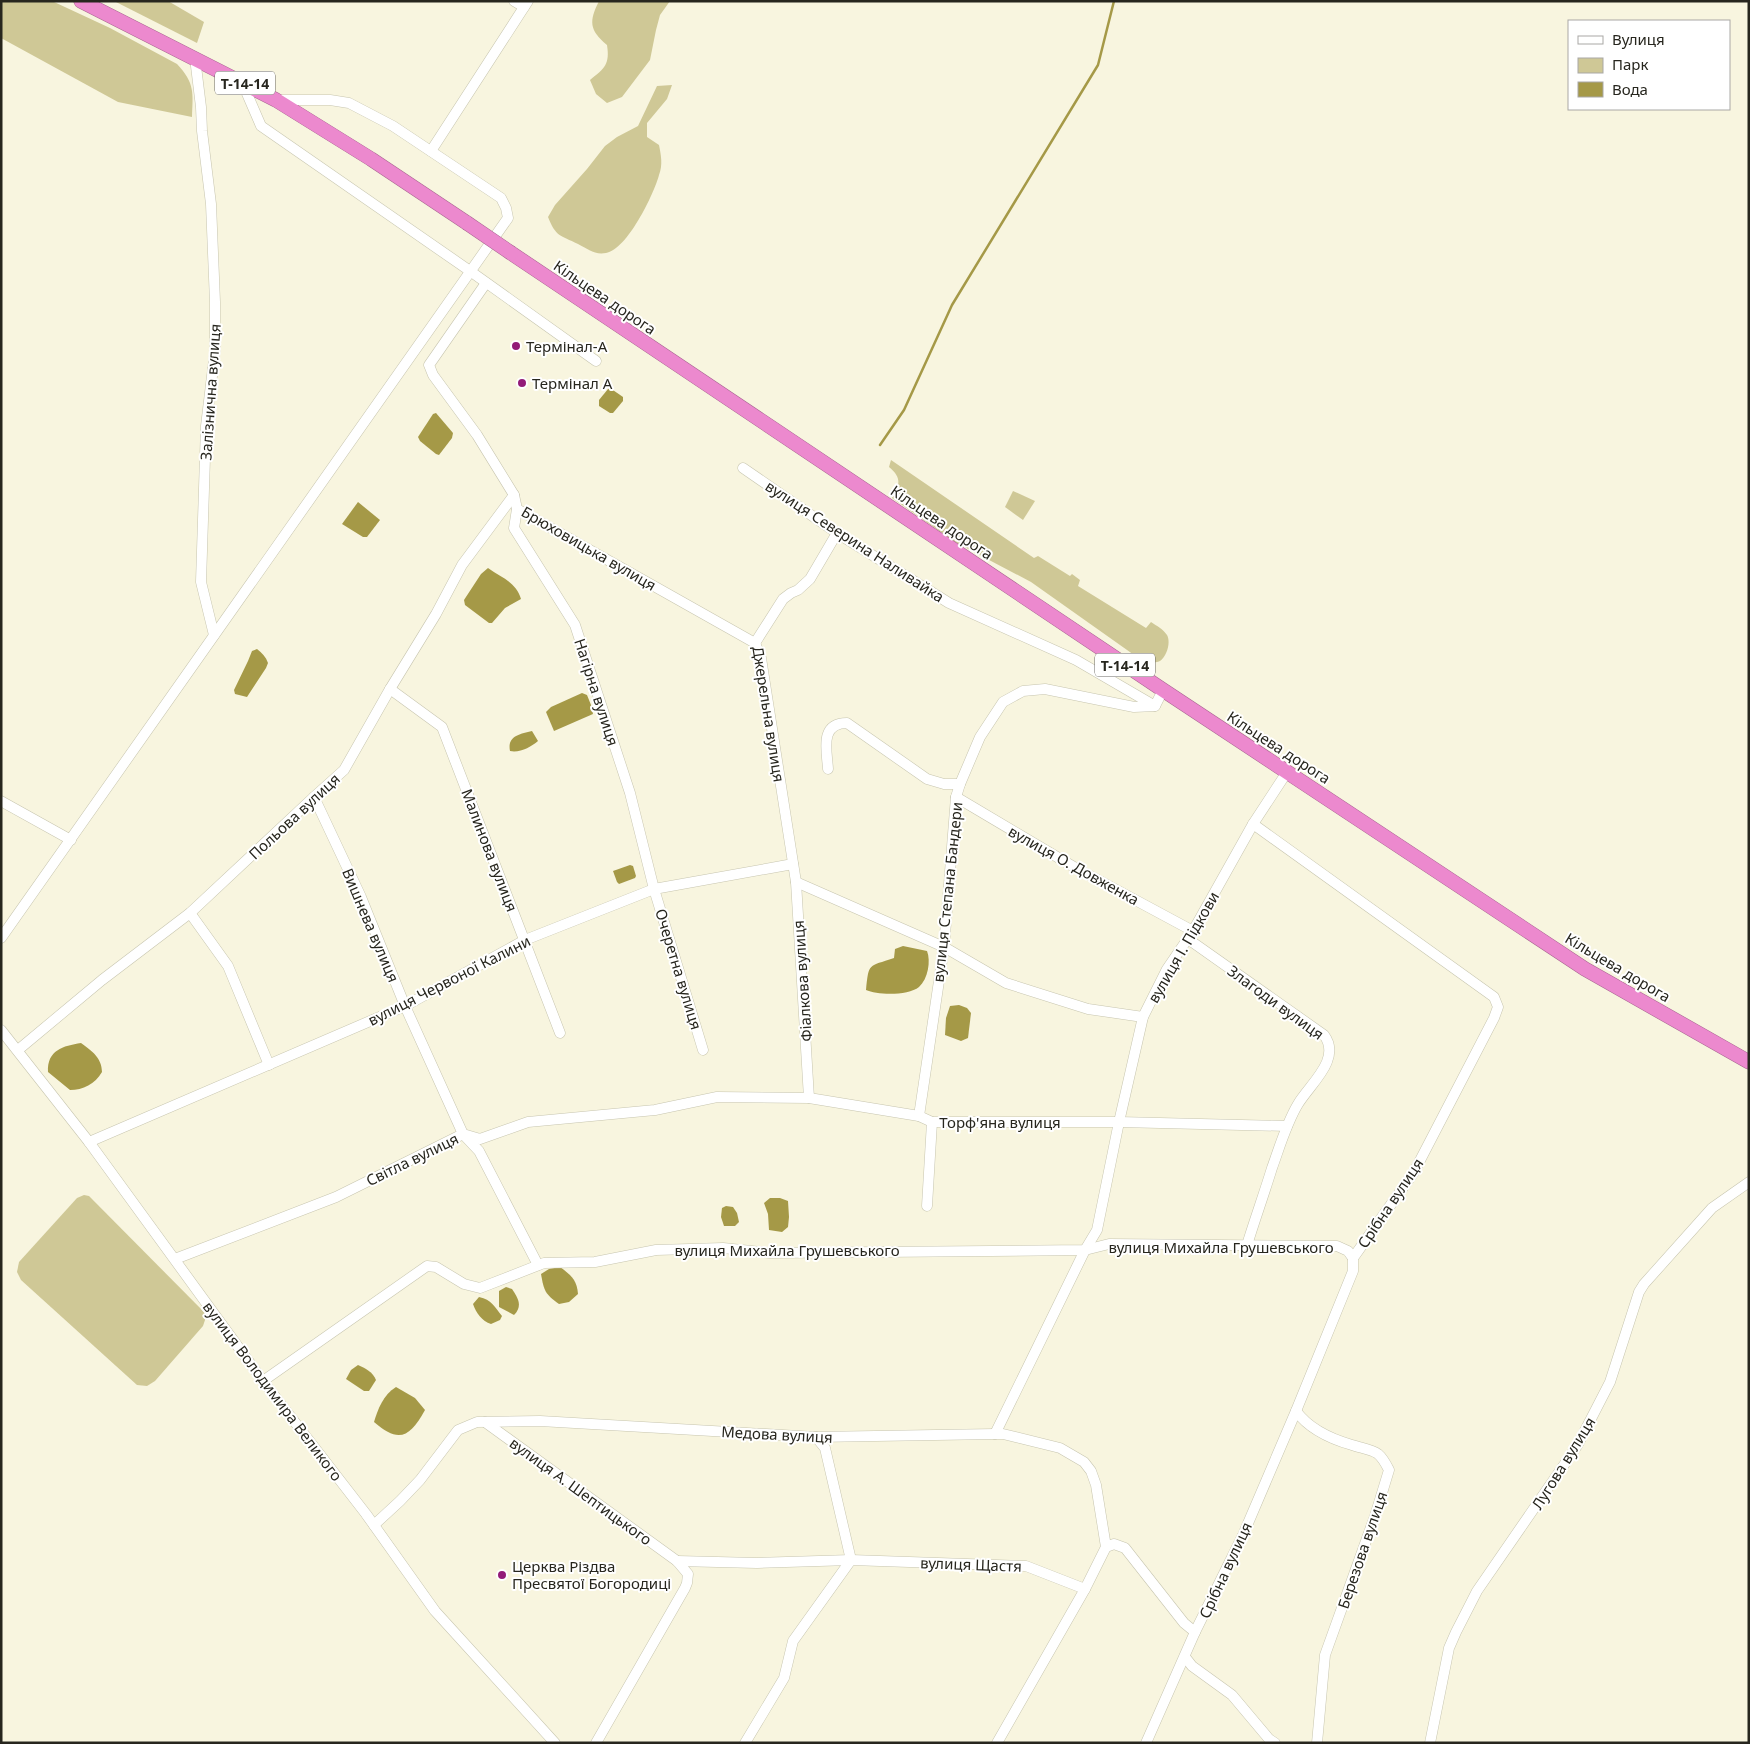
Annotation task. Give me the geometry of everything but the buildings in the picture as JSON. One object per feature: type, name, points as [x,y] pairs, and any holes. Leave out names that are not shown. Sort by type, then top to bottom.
[{"type":"highway","name":"Т-14-14","points":[[81,1],[113,17]]},
{"type":"highway","name":"Т-14-14","points":[[93,1],[113,17]]},
{"type":"highway","name":"Кільцева дорога","points":[[113,17],[276,100],[371,159],[1163,690],[1585,969],[1749,1062]]},
{"type":"street","points":[[431,151],[526,4],[514,1]]},
{"type":"street","name":"Залізнична вулиця","points":[[195,58],[211,204],[215,302],[215,351],[206,426],[201,582],[214,635]]},
{"type":"street","points":[[242,82],[262,126],[596,361]]},
{"type":"street","points":[[1,938],[508,218],[501,198],[393,126],[350,103],[330,100],[276,100]]},
{"type":"street","name":"Брюховицька вулиця","points":[[486,283],[429,365],[433,375],[478,435],[514,495],[517,509],[755,643]]},
{"type":"street","name":"вулиця Северина Наливайка","points":[[743,468],[837,533],[949,603],[1076,660],[1155,706]]},
{"type":"street","name":"Польова вулиця","points":[[18,1050],[102,980],[190,914],[344,770],[390,689],[436,614],[467,557],[514,495]]},
{"type":"street","name":"Нагірна вулиця","points":[[517,509],[514,528],[575,625],[630,793],[654,889]]},
{"type":"street","name":"Джерельна вулиця","points":[[793,864],[760,658],[755,643],[783,599],[798,590],[810,579],[837,533]]},
{"type":"street","name":"Малинова вулиця","points":[[390,689],[442,727],[560,1033]]},
{"type":"street","name":"вулиця Степана Бандери","points":[[919,1116],[944,947],[956,798],[980,737],[1003,702],[1024,691],[1045,689],[1134,708],[1155,706]]},
{"type":"street","points":[[1155,706],[1163,690]]},
{"type":"street","points":[[828,769],[826,736],[830,728],[841,723],[847,724],[927,779],[944,784],[960,784]]},
{"type":"street","name":"вулиця І. Підкови","points":[[995,1434],[1085,1250],[1098,1230],[1119,1122],[1143,1016],[1167,969],[1191,935],[1253,824],[1287,772]]},
{"type":"street","name":"Вишнева вулиця","points":[[314,797],[361,897],[405,1006],[463,1134],[479,1151],[538,1265]]},
{"type":"street","name":"вулиця О. Довженка","points":[[956,798],[1191,935]]},
{"type":"street","points":[[1,801],[71,840]]},
{"type":"street","name":"Срібна вулиця","points":[[1146,1743],[1195,1632],[1243,1535],[1296,1411],[1352,1271],[1353,1258],[1414,1172],[1498,1007],[1494,997],[1253,824]]},
{"type":"street","name":"вулиця Червоної Калини","points":[[89,1142],[405,1006],[525,940],[654,889],[793,864]]},
{"type":"street","name":"Фіалкова вулиця","points":[[793,864],[796,882],[809,1098]]},
{"type":"street","points":[[796,882],[944,947],[1006,983],[1088,1009],[1143,1016]]},
{"type":"street","name":"Очеретна вулиця","points":[[654,889],[703,1050]]},
{"type":"street","points":[[190,914],[228,966],[269,1065]]},
{"type":"street","name":"Злагоди вулиця","points":[[1191,935],[1324,1035],[1329,1042],[1328,1062],[1299,1103],[1287,1126],[1247,1245]]},
{"type":"street","name":"вулиця Володимира Великого","points":[[1,1030],[89,1142],[263,1381],[374,1525],[436,1611],[555,1743]]},
{"type":"street","name":"Торф'яна вулиця","points":[[717,1097],[809,1098],[919,1116],[932,1122],[1119,1122],[1287,1126]]},
{"type":"street","name":"Світла вулиця","points":[[175,1259],[336,1197],[463,1134],[480,1139],[528,1122],[655,1110],[717,1097]]},
{"type":"street","points":[[927,1206],[932,1122]]},
{"type":"street","name":"Лугова вулиця","points":[[1430,1743],[1450,1648],[1456,1632],[1477,1592],[1577,1446],[1610,1382],[1642,1288],[1712,1208],[1749,1182]]},
{"type":"street","name":"вулиця Михайла Грушевського","points":[[263,1381],[427,1266],[436,1267],[464,1284],[480,1288],[544,1263],[594,1262],[656,1250],[723,1248],[770,1254],[1085,1250],[1109,1244],[1337,1246],[1348,1251],[1353,1258]]},
{"type":"street","name":"Березова вулиця","points":[[1296,1411],[1300,1417],[1318,1431],[1340,1442],[1376,1452],[1390,1470],[1325,1655],[1316,1743]]},
{"type":"street","name":"Медова вулиця","points":[[374,1525],[400,1502],[420,1480],[458,1430],[477,1422],[540,1421],[816,1437],[1003,1434],[1060,1448],[1084,1462],[1096,1486],[1106,1547]]},
{"type":"street","name":"вулиця А. Шептицького","points":[[485,1422],[677,1561]]},
{"type":"street","points":[[745,1743],[784,1678],[793,1641],[851,1560],[825,1448],[816,1437]]},
{"type":"street","points":[[997,1743],[1085,1589],[1106,1547],[1114,1544],[1125,1548],[1184,1623],[1195,1632]]},
{"type":"street","name":"вулиця Щастя","points":[[677,1561],[757,1563],[851,1560],[1026,1566],[1085,1589]]},
{"type":"street","points":[[596,1743],[688,1583],[688,1574],[677,1561]]},
{"type":"street","points":[[1185,1657],[1192,1666],[1232,1695],[1269,1739],[1275,1743]]},
{"type":"green space","points":[[1,1],[52,1],[110,28],[177,64],[187,77],[192,89],[192,117],[118,102],[1,38]]},
{"type":"green space","points":[[114,1],[168,1],[204,22],[197,43]]},
{"type":"green space","points":[[599,1],[670,1],[660,15],[650,60],[622,97],[607,103],[596,94],[590,80],[603,69],[608,57],[607,45],[597,35],[592,25]]},
{"type":"green space","points":[[672,85],[667,99],[647,123],[647,137],[659,145],[661,168],[652,195],[631,232],[614,250],[606,253],[591,251],[559,235],[548,217],[555,205],[605,146],[638,126],[657,86]]},
{"type":"green space","points":[[891,460],[1034,558],[1038,556],[1070,576],[1072,574],[1080,580],[1078,586],[1146,628],[1151,622],[1160,628],[1168,638],[1165,656],[1158,662],[1144,662],[1031,582],[955,542],[892,498],[897,489],[898,478],[889,467]]},
{"type":"green space","points":[[1013,491],[1035,501],[1023,520],[1005,507]]},
{"type":"green space","points":[[84,1195],[89,1196],[205,1313],[203,1326],[155,1381],[147,1386],[137,1385],[21,1280],[17,1272],[19,1262],[77,1198]]},
{"type":"water","points":[[610,388],[623,397],[623,401],[613,413],[599,406],[599,400]]},
{"type":"water","points":[[436,413],[453,433],[452,438],[439,455],[420,441],[418,437],[433,414]]},
{"type":"water","points":[[358,502],[380,520],[367,537],[363,537],[342,524]]},
{"type":"water","points":[[488,568],[512,584],[521,599],[505,608],[492,623],[489,623],[465,605],[464,600],[481,574]]},
{"type":"water","points":[[257,649],[264,655],[268,663],[266,668],[247,697],[235,694],[234,690],[252,651]]},
{"type":"water","points":[[582,693],[587,695],[593,714],[554,731],[546,712],[551,707]]},
{"type":"water","points":[[532,731],[538,741],[525,749],[510,751],[510,742],[515,736]]},
{"type":"water","points":[[630,865],[633,866],[635,878],[619,884],[613,871]]},
{"type":"water","points":[[903,946],[927,951],[929,960],[928,970],[922,984],[914,990],[900,993],[885,994],[866,990],[871,967],[894,958],[895,949]]},
{"type":"water","points":[[959,1005],[967,1008],[971,1013],[968,1038],[961,1041],[945,1035],[946,1018],[950,1006]]},
{"type":"water","points":[[81,1043],[98,1059],[102,1072],[88,1086],[70,1090],[48,1072],[48,1065],[57,1050]]},
{"type":"water","points":[[770,1198],[780,1198],[788,1201],[788,1227],[782,1232],[769,1230],[768,1214],[764,1203]]},
{"type":"water","points":[[726,1206],[733,1207],[737,1213],[739,1222],[735,1226],[724,1226],[721,1217],[722,1208]]},
{"type":"water","points":[[560,1267],[573,1278],[578,1294],[569,1302],[559,1304],[546,1292],[541,1274],[549,1269]]},
{"type":"water","points":[[506,1287],[512,1289],[519,1302],[517,1312],[514,1315],[499,1307],[499,1291]]},
{"type":"water","points":[[479,1297],[492,1304],[502,1316],[500,1320],[491,1324],[480,1316],[473,1304]]},
{"type":"water","points":[[358,1365],[375,1377],[376,1380],[369,1391],[364,1391],[346,1379],[351,1370]]},
{"type":"water","points":[[396,1387],[415,1398],[425,1410],[409,1431],[397,1435],[390,1433],[374,1422],[384,1398]]},
{"type":"waterway","points":[[880,445],[904,410],[952,305],[1098,65],[1114,1]]},
{"type":"place","name":"Термінал-А","points":[[516,346]]},
{"type":"place","name":"Термінал А","points":[[522,383]]},
{"type":"place","name":"Церква Різдва Пресвятої Богородиці","points":[[502,1575]]}]
